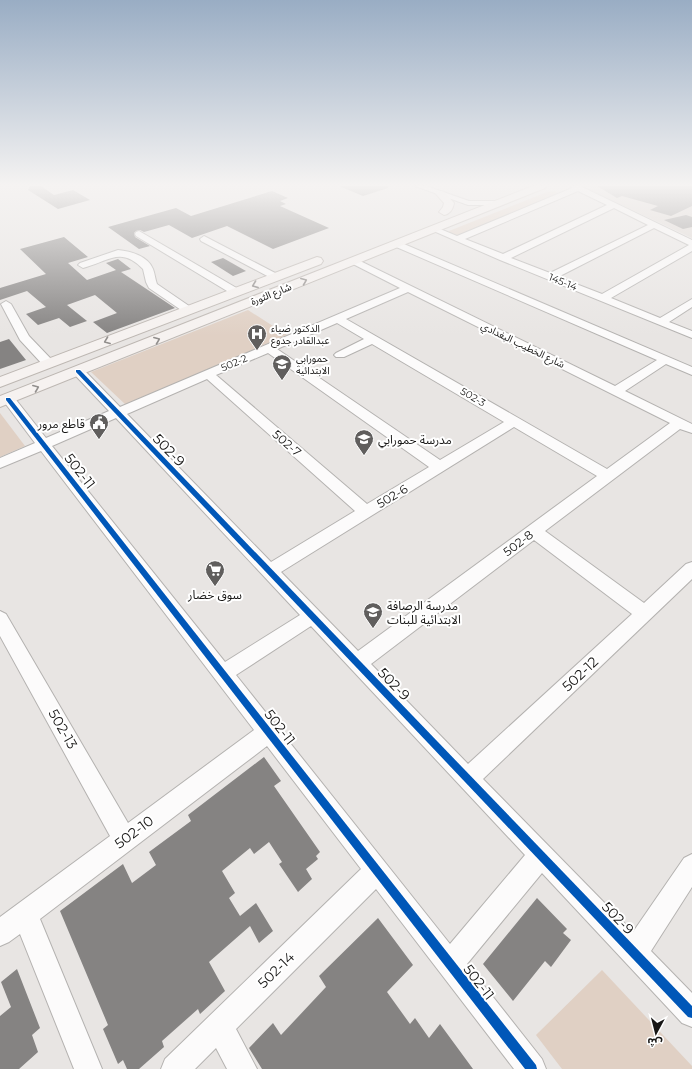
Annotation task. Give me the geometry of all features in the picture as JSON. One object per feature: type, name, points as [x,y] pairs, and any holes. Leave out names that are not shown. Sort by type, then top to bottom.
[{"type":"main road","name":"شارع الثورة","points":[[3,394],[78,371],[416,236]]},
{"type":"main road","name":"شارع الثورة","points":[[3,394],[48,363],[327,257]]},
{"type":"street","points":[[142,236],[236,292]]},
{"type":"street","name":"145-14","points":[[450,236],[692,335]]},
{"type":"street","points":[[457,239],[464,236]]},
{"type":"street","points":[[503,258],[549,236]]},
{"type":"street","points":[[550,277],[631,236]]},
{"type":"street","points":[[678,236],[692,243]]},
{"type":"street","points":[[204,239],[276,277]]},
{"type":"street","points":[[397,244],[692,371]]},
{"type":"street","points":[[603,298],[692,247]]},
{"type":"street","points":[[83,265],[118,254],[130,254],[148,268],[150,282],[153,286],[188,310]]},
{"type":"street","name":"شارع الخطيب البغدادي","points":[[354,261],[686,426]]},
{"type":"street","name":"502-2","points":[[0,464],[409,288]]},
{"type":"street","points":[[661,322],[692,302]]},
{"type":"street","points":[[6,304],[24,338],[48,363]]},
{"type":"street","name":"502-3","points":[[338,319],[608,476]]},
{"type":"street","points":[[340,355],[373,339]]},
{"type":"street","points":[[269,348],[440,467]]},
{"type":"street","points":[[616,391],[665,360]]},
{"type":"street","name":"502-9","points":[[78,371],[692,1013]]},
{"type":"street","name":"502-7","points":[[208,374],[366,512]]},
{"type":"street","name":"502-11","points":[[3,394],[532,1069]]},
{"type":"street","name":"502-6","points":[[269,571],[515,421]]},
{"type":"street","name":"502-8","points":[[357,663],[608,476],[686,426]]},
{"type":"street","points":[[534,531],[645,614]]},
{"type":"street","name":"502-12","points":[[468,779],[692,569]]},
{"type":"street","points":[[223,673],[312,616]]},
{"type":"street","name":"502-13","points":[[0,619],[125,839]]},
{"type":"street","name":"502-10","points":[[0,933],[268,732]]},
{"type":"street","points":[[450,964],[541,855]]},
{"type":"street","points":[[634,953],[692,866]]},
{"type":"street","name":"502-14","points":[[175,1069],[377,871]]},
{"type":"street","points":[[25,914],[88,1069]]},
{"type":"street","points":[[219,1026],[243,1069]]},
{"type":"shaded area","points":[[248,310],[287,335],[126,405],[91,372]]},
{"type":"shaded area","points":[[0,413],[25,446],[0,457]]},
{"type":"shaded area","points":[[602,970],[692,1066],[692,1069],[562,1069],[536,1035]]},
{"type":"building","points":[[121,236],[135,236],[150,246],[139,249]]},
{"type":"building","points":[[188,236],[198,236],[192,238]]},
{"type":"building","points":[[247,236],[308,236],[273,249]]},
{"type":"building","points":[[64,237],[88,257],[68,263],[87,280],[116,270],[106,263],[118,259],[131,269],[121,272],[175,308],[107,333],[93,322],[117,313],[95,295],[67,305],[87,321],[70,327],[59,318],[38,325],[26,314],[46,307],[27,291],[0,300],[0,288],[46,274],[20,249]]},
{"type":"building","points":[[223,258],[246,271],[233,276],[211,262]]},
{"type":"building","points":[[9,339],[26,360],[0,369],[0,342]]},
{"type":"building","points":[[264,757],[281,781],[274,786],[320,852],[316,856],[318,859],[306,869],[312,879],[298,892],[279,864],[282,862],[269,842],[254,854],[250,848],[222,871],[235,893],[229,898],[240,916],[256,903],[273,931],[259,943],[250,926],[209,962],[225,991],[200,1014],[198,1009],[162,1041],[164,1047],[139,1069],[127,1069],[123,1060],[118,1064],[103,1029],[108,1025],[60,911],[123,864],[132,883],[156,865],[149,852],[191,821],[188,815]]},
{"type":"building","points":[[537,898],[567,929],[563,933],[571,940],[551,967],[545,961],[513,1001],[483,964]]},
{"type":"building","points":[[378,918],[413,965],[387,992],[410,1024],[415,1018],[429,1038],[440,1024],[473,1069],[262,1069],[249,1048],[273,1023],[281,1035],[326,987],[319,976]]},
{"type":"building","points":[[17,969],[40,1028],[32,1035],[38,1052],[19,1069],[0,1069],[0,1016],[11,1007],[1,982]]},
{"type":"cycle path","points":[[78,371],[692,1013]]},
{"type":"cycle path","points":[[8,399],[532,1069]]},
{"type":"place","name":"الدكتور ضياء عبدالقادر جدوع","points":[[257,351]]},
{"type":"place","name":"حمورابي الابتدائية","points":[[282,381]]},
{"type":"place","name":"قاطع مرور","points":[[99,440]]},
{"type":"place","name":"مدرسة حمورابي","points":[[364,456]]},
{"type":"place","name":"سوق خضار","points":[[215,587]]},
{"type":"place","name":"مدرسة الرصافة الابتدائية للبنات","points":[[373,629]]}]
